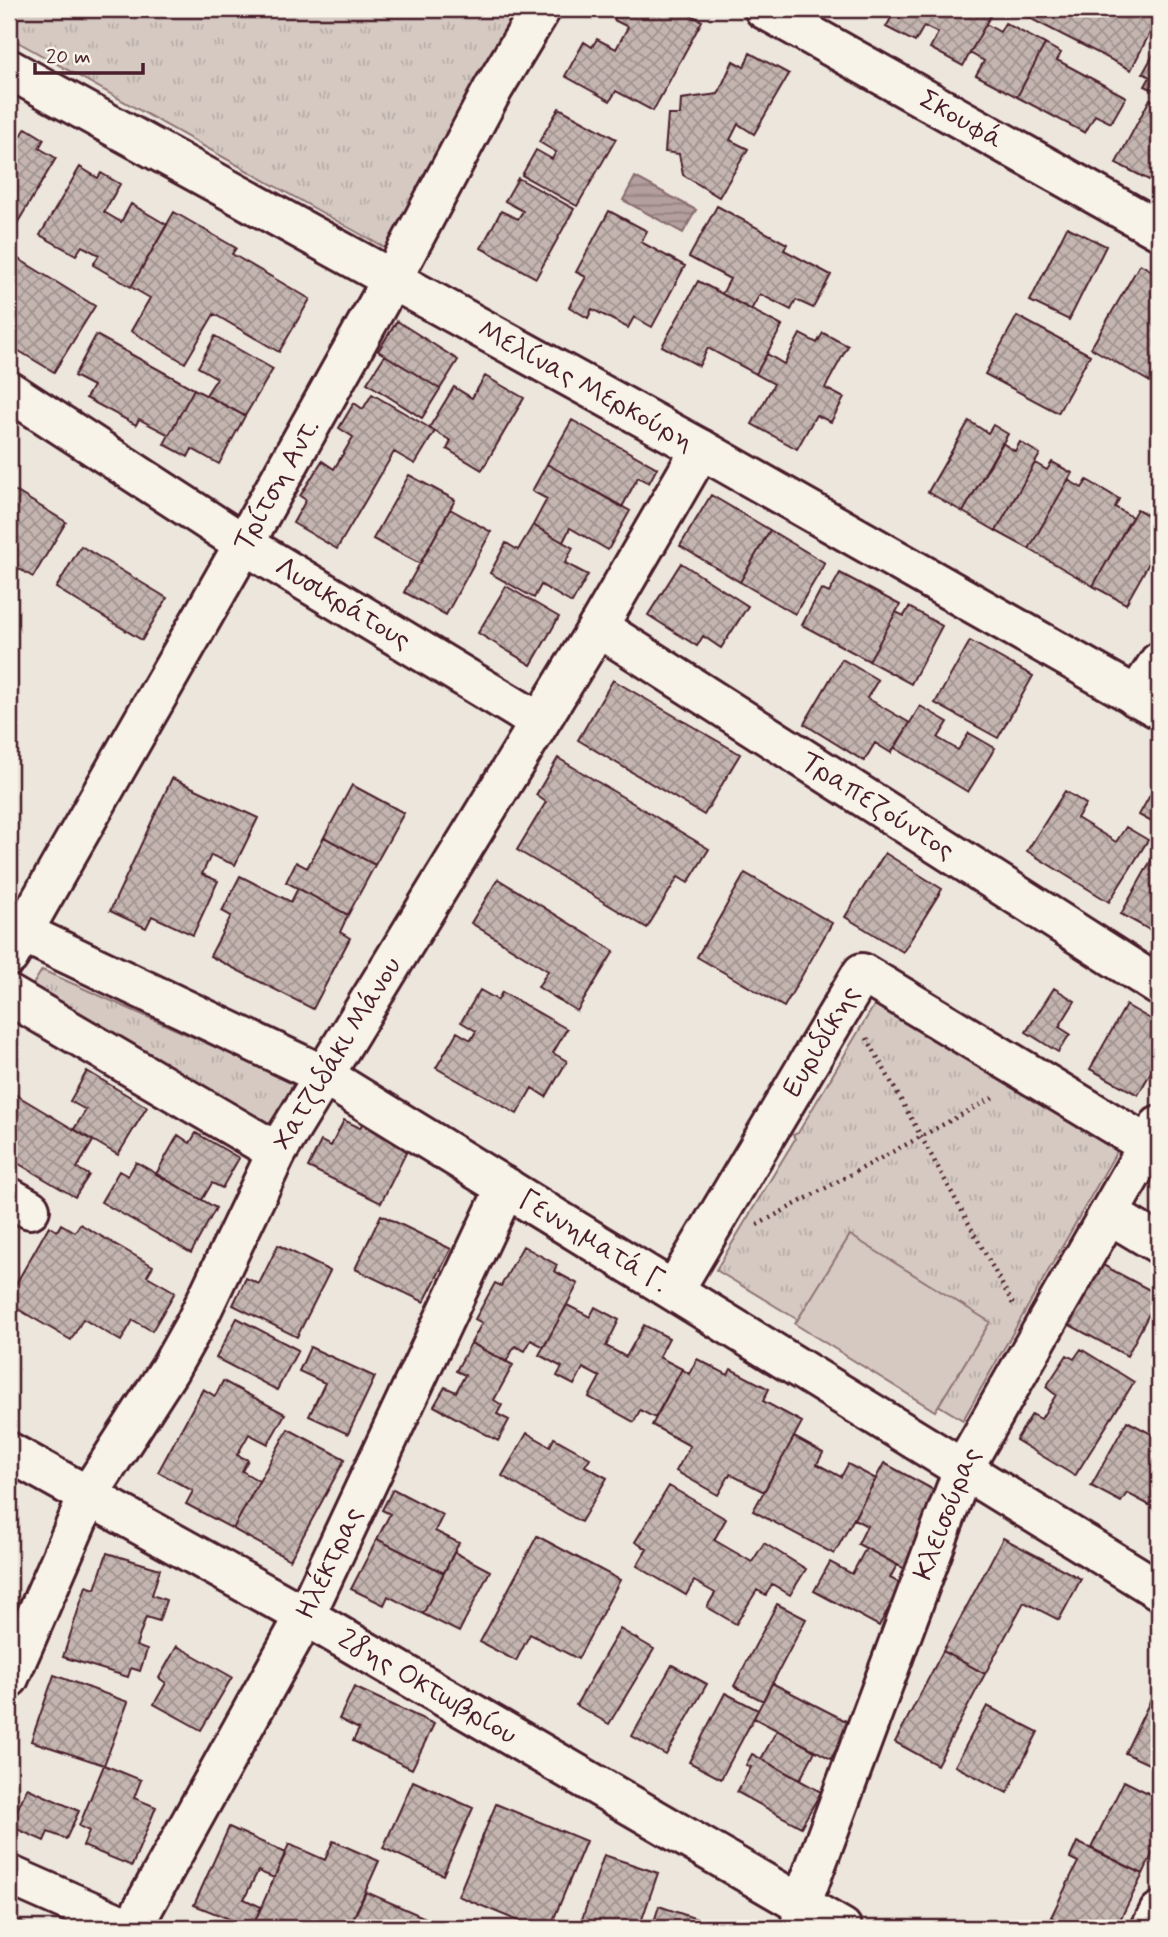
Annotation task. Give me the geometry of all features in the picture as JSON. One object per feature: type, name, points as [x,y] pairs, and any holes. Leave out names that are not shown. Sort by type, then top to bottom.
[{"type":"street","name":"Τρίτση Αντ.","points":[[13,938],[244,544],[494,89],[541,9]]},
{"type":"street","name":"Σκουφά","points":[[764,9],[1159,230]]},
{"type":"street","name":"Μελίνας Μερκούρη","points":[[9,69],[701,449],[1148,703]]},
{"type":"street","name":"Λυσικράτους","points":[[9,391],[244,544],[539,722]]},
{"type":"street","name":"Χατζιδάκι Μάνου","points":[[11,1665],[89,1494],[189,1334],[278,1152],[598,627],[701,449]]},
{"type":"street","name":"Τραπεζούντος","points":[[598,627],[1159,986]]},
{"type":"street","points":[[1148,703],[1159,662]]},
{"type":"street","name":"Γεννηματά Γ.","points":[[13,938],[323,1075],[964,1467],[1159,1590]]},
{"type":"street","name":"Ευριδίκης","points":[[674,1290],[862,973],[1034,1076],[1154,1136]]},
{"type":"street","points":[[9,995],[278,1152]]},
{"type":"street","name":"Κλεισούρας","points":[[802,1917],[964,1467],[1154,1136]]},
{"type":"street","name":"Ηλέκτρας","points":[[130,1928],[305,1616],[506,1187]]},
{"type":"street","points":[[1109,1214],[1159,1244]]},
{"type":"street","name":"28ης Οκτωβρίου","points":[[9,1452],[305,1616],[802,1917],[842,1928]]},
{"type":"street","points":[[9,1875],[130,1928]]},
{"type":"street","points":[[1151,1928],[1159,1912]]},
{"type":"path","points":[[752,1227],[1034,1076]]},
{"type":"path","points":[[891,1083],[1035,1344]]},
{"type":"green space","points":[[9,9],[522,9],[387,249],[9,37]]},
{"type":"green space","points":[[42,970],[294,1082],[267,1132],[27,994]]},
{"type":"green space","points":[[879,997],[1122,1142],[963,1420],[716,1270],[795,1139],[793,1135],[798,1133]]},
{"type":"green space","points":[[850,1235],[990,1322],[935,1411],[795,1324]]},
{"type":"shaded area","points":[[635,177],[696,210],[683,233],[623,200]]},
{"type":"building","points":[[620,9],[680,9],[702,21],[653,111],[616,91],[610,101],[565,76],[584,42],[592,47],[597,39],[616,49],[628,27],[614,20]]},
{"type":"building","points":[[896,9],[956,9],[965,14],[967,9],[994,9],[963,66],[930,48],[938,33],[924,26],[915,42],[886,27]]},
{"type":"building","points":[[1012,9],[1146,9],[1159,15],[1131,70]]},
{"type":"building","points":[[1005,23],[1045,44],[1017,97],[976,75],[984,61],[970,53],[986,24],[1000,32]]},
{"type":"building","points":[[1045,44],[1061,53],[1057,60],[1126,97],[1111,123],[1095,115],[1085,133],[1017,97]]},
{"type":"building","points":[[1159,44],[1159,93],[1145,86],[1150,77],[1143,73]]},
{"type":"building","points":[[750,53],[789,74],[754,134],[738,124],[730,140],[748,149],[719,197],[683,175],[679,154],[665,152],[668,115],[680,115],[681,99],[718,94],[733,61],[744,67]]},
{"type":"building","points":[[1150,99],[1159,103],[1159,185],[1116,163]]},
{"type":"building","points":[[559,108],[616,139],[577,206],[522,175],[536,150],[552,159],[556,152],[539,142]]},
{"type":"building","points":[[26,128],[44,139],[39,148],[56,158],[15,227],[9,224],[9,141],[15,145]]},
{"type":"building","points":[[80,167],[98,178],[101,173],[120,184],[104,212],[121,222],[131,204],[167,225],[131,287],[93,265],[99,255],[82,246],[76,255],[40,235]]},
{"type":"building","points":[[518,178],[574,209],[536,278],[481,248],[501,211],[518,219],[523,211],[505,201]]},
{"type":"building","points":[[717,206],[787,244],[784,250],[831,275],[813,308],[796,300],[791,310],[760,294],[751,310],[722,294],[730,279],[689,257]]},
{"type":"building","points":[[609,211],[647,231],[641,242],[685,266],[652,327],[634,317],[628,328],[592,309],[588,318],[569,307],[586,277],[576,272]]},
{"type":"building","points":[[174,212],[236,248],[232,254],[310,299],[279,352],[214,314],[185,363],[131,331],[150,298],[131,287]]},
{"type":"building","points":[[1067,227],[1106,246],[1069,320],[1030,301]]},
{"type":"building","points":[[9,253],[95,306],[54,372],[9,345]]},
{"type":"building","points":[[1140,264],[1159,275],[1159,387],[1091,348]]},
{"type":"building","points":[[698,281],[782,326],[756,374],[708,348],[699,366],[662,346]]},
{"type":"building","points":[[1017,316],[1090,355],[1058,413],[985,374]]},
{"type":"building","points":[[397,321],[458,360],[440,389],[378,351]]},
{"type":"building","points":[[823,333],[848,346],[825,388],[844,398],[831,422],[816,415],[797,449],[752,424],[774,384],[756,374],[767,354],[784,364],[800,334],[817,343]]},
{"type":"building","points":[[96,335],[194,389],[169,435],[139,419],[136,425],[86,398],[93,386],[74,376]]},
{"type":"building","points":[[215,336],[273,369],[245,416],[206,395],[217,378],[198,367]]},
{"type":"building","points":[[385,355],[440,389],[422,418],[367,383]]},
{"type":"building","points":[[485,376],[524,398],[482,470],[447,449],[451,441],[429,428],[454,387],[472,398]]},
{"type":"building","points":[[194,389],[245,416],[219,464],[192,449],[188,457],[164,444]]},
{"type":"building","points":[[372,394],[435,431],[415,464],[394,452],[337,549],[293,523],[306,500],[300,496],[322,461],[334,469],[353,437],[339,428],[354,403],[363,409]]},
{"type":"building","points":[[572,420],[657,468],[649,483],[638,477],[622,507],[547,464]]},
{"type":"building","points":[[969,421],[988,433],[993,425],[1008,434],[963,512],[928,492]]},
{"type":"building","points":[[1020,442],[1040,454],[996,531],[963,512],[1002,443],[1015,451]]},
{"type":"building","points":[[1052,462],[1072,473],[1029,549],[996,531],[1035,463],[1047,470]]},
{"type":"building","points":[[547,464],[630,511],[608,550],[570,528],[563,542],[533,525],[547,499],[532,491]]},
{"type":"building","points":[[409,475],[455,500],[420,564],[373,539]]},
{"type":"building","points":[[1068,480],[1082,488],[1087,480],[1119,499],[1115,507],[1132,517],[1093,586],[1029,549]]},
{"type":"building","points":[[9,487],[66,522],[33,577],[9,563]]},
{"type":"building","points":[[711,495],[770,530],[740,582],[680,546]]},
{"type":"building","points":[[450,509],[491,532],[446,615],[404,592]]},
{"type":"building","points":[[1137,509],[1159,521],[1159,545],[1126,604],[1093,586]]},
{"type":"building","points":[[533,525],[573,548],[565,563],[588,575],[572,603],[541,585],[534,598],[490,573],[506,543],[518,550]]},
{"type":"building","points":[[770,530],[825,563],[795,614],[740,582]]},
{"type":"building","points":[[81,546],[167,598],[142,640],[56,588]]},
{"type":"building","points":[[681,563],[748,606],[721,648],[703,636],[697,646],[648,615]]},
{"type":"building","points":[[840,573],[900,605],[869,661],[802,625],[821,589],[829,593]]},
{"type":"building","points":[[506,586],[559,617],[531,665],[478,633]]},
{"type":"building","points":[[909,607],[942,626],[911,684],[869,661],[896,612],[904,616]]},
{"type":"building","points":[[970,641],[1033,676],[998,738],[935,703]]},
{"type":"building","points":[[842,659],[878,680],[867,698],[910,723],[891,753],[875,743],[864,761],[804,724]]},
{"type":"building","points":[[613,680],[740,754],[704,815],[578,740]]},
{"type":"building","points":[[920,706],[948,722],[938,738],[958,750],[969,733],[995,748],[968,792],[895,748]]},
{"type":"building","points":[[558,758],[709,849],[688,883],[678,877],[647,928],[517,850],[546,802],[536,795]]},
{"type":"building","points":[[172,778],[258,818],[235,865],[211,855],[202,874],[218,881],[193,935],[152,916],[146,928],[110,911]]},
{"type":"building","points":[[1159,779],[1159,826],[1139,815]]},
{"type":"building","points":[[352,785],[404,813],[375,865],[324,837]]},
{"type":"building","points":[[1065,791],[1086,804],[1077,818],[1116,842],[1126,827],[1148,840],[1109,902],[1027,851]]},
{"type":"building","points":[[324,837],[375,865],[348,915],[286,882],[296,862],[307,868]]},
{"type":"building","points":[[1159,846],[1159,935],[1121,914]]},
{"type":"building","points":[[885,853],[942,889],[903,952],[845,917]]},
{"type":"building","points":[[745,873],[832,923],[784,1007],[697,957]]},
{"type":"building","points":[[240,876],[291,902],[298,888],[348,915],[340,932],[350,938],[313,1009],[210,956],[231,916],[222,911]]},
{"type":"building","points":[[498,879],[614,951],[577,1011],[538,987],[548,971],[471,923]]},
{"type":"building","points":[[1054,988],[1075,1001],[1059,1027],[1070,1034],[1058,1052],[1026,1032]]},
{"type":"building","points":[[480,990],[498,1000],[502,992],[567,1029],[553,1053],[567,1061],[546,1097],[532,1088],[517,1114],[436,1068],[457,1032],[471,1040],[476,1031],[461,1022]]},
{"type":"building","points":[[1126,1005],[1159,1024],[1159,1058],[1138,1095],[1090,1069]]},
{"type":"building","points":[[87,1071],[147,1107],[118,1155],[74,1129],[86,1110],[70,1101]]},
{"type":"building","points":[[13,1093],[93,1141],[77,1168],[89,1175],[75,1197],[9,1158],[9,1100]]},
{"type":"building","points":[[366,1116],[413,1139],[381,1203],[308,1167],[321,1141],[331,1146],[344,1120],[360,1128]]},
{"type":"building","points":[[196,1133],[239,1158],[222,1188],[212,1183],[202,1200],[156,1174],[178,1135],[190,1143]]},
{"type":"building","points":[[136,1162],[216,1208],[191,1253],[101,1202],[119,1171],[128,1176]]},
{"type":"building","points":[[381,1215],[451,1249],[424,1302],[355,1269]]},
{"type":"building","points":[[61,1224],[75,1232],[80,1224],[153,1266],[147,1276],[175,1292],[152,1331],[133,1320],[121,1341],[83,1319],[71,1340],[9,1304],[9,1296],[49,1226],[57,1231]]},
{"type":"building","points":[[278,1245],[330,1271],[297,1337],[233,1305],[246,1278],[259,1284]]},
{"type":"building","points":[[523,1246],[557,1265],[554,1271],[578,1284],[544,1347],[531,1340],[525,1351],[515,1346],[506,1362],[471,1343],[482,1323],[475,1319],[495,1283],[501,1286]]},
{"type":"building","points":[[1101,1264],[1159,1295],[1127,1356],[1068,1324]]},
{"type":"building","points":[[567,1305],[590,1317],[595,1307],[619,1320],[606,1346],[626,1357],[644,1325],[669,1338],[659,1357],[682,1369],[655,1418],[640,1410],[634,1422],[589,1397],[600,1377],[583,1368],[574,1385],[557,1376],[562,1367],[539,1355]]},
{"type":"building","points":[[237,1318],[298,1350],[277,1390],[216,1358]]},
{"type":"building","points":[[471,1343],[513,1365],[494,1400],[502,1405],[497,1414],[509,1420],[498,1441],[434,1406],[445,1387],[456,1392],[465,1375],[456,1371]]},
{"type":"building","points":[[310,1347],[375,1377],[348,1434],[309,1416],[325,1383],[299,1371]]},
{"type":"building","points":[[1081,1349],[1134,1382],[1075,1476],[1016,1440],[1032,1414],[1041,1419],[1056,1395],[1046,1387],[1067,1355],[1074,1359]]},
{"type":"building","points":[[697,1359],[728,1375],[731,1369],[769,1389],[763,1401],[802,1422],[764,1492],[730,1474],[718,1495],[676,1471],[690,1446],[652,1425],[682,1369],[689,1374]]},
{"type":"building","points":[[223,1381],[285,1414],[268,1444],[249,1434],[237,1455],[248,1460],[242,1471],[259,1481],[233,1529],[186,1504],[193,1491],[158,1472],[203,1389],[215,1396]]},
{"type":"building","points":[[1127,1421],[1153,1435],[1159,1424],[1159,1493],[1153,1507],[1127,1493],[1121,1502],[1091,1486]]},
{"type":"building","points":[[288,1429],[345,1459],[290,1560],[233,1529]]},
{"type":"building","points":[[527,1433],[550,1446],[554,1438],[590,1458],[585,1466],[607,1478],[581,1522],[502,1476]]},
{"type":"building","points":[[794,1437],[823,1453],[817,1464],[841,1477],[848,1464],[876,1479],[834,1554],[753,1511]]},
{"type":"building","points":[[884,1463],[945,1496],[905,1569],[858,1544],[867,1526],[854,1519]]},
{"type":"building","points":[[669,1486],[726,1519],[714,1540],[752,1562],[764,1543],[806,1569],[790,1595],[772,1584],[766,1595],[757,1590],[736,1624],[707,1607],[715,1593],[694,1581],[686,1595],[637,1566],[647,1549],[635,1542]]},
{"type":"building","points":[[393,1489],[443,1515],[435,1531],[459,1543],[444,1573],[377,1539],[390,1514],[382,1510]]},
{"type":"building","points":[[537,1536],[620,1580],[578,1659],[530,1634],[516,1661],[480,1642]]},
{"type":"building","points":[[1003,1538],[1081,1579],[1059,1620],[1024,1602],[985,1674],[943,1651]]},
{"type":"building","points":[[377,1539],[444,1573],[423,1614],[388,1596],[384,1605],[351,1589]]},
{"type":"building","points":[[866,1548],[897,1565],[890,1578],[902,1584],[879,1626],[814,1591],[830,1562],[852,1574]]},
{"type":"building","points":[[454,1552],[490,1571],[459,1632],[423,1614]]},
{"type":"building","points":[[107,1553],[160,1569],[152,1595],[166,1600],[159,1621],[146,1617],[136,1646],[147,1650],[140,1671],[131,1668],[128,1677],[63,1657],[86,1586],[95,1589]]},
{"type":"building","points":[[777,1604],[806,1619],[763,1701],[734,1686]]},
{"type":"building","points":[[620,1629],[654,1649],[609,1724],[576,1705]]},
{"type":"building","points":[[177,1646],[232,1677],[201,1730],[154,1704],[166,1683],[159,1678]]},
{"type":"building","points":[[943,1651],[985,1674],[937,1765],[895,1742]]},
{"type":"building","points":[[672,1665],[707,1684],[666,1755],[632,1736]]},
{"type":"building","points":[[54,1675],[128,1702],[104,1765],[31,1741]]},
{"type":"building","points":[[772,1683],[850,1723],[831,1759],[754,1718]]},
{"type":"building","points":[[354,1687],[434,1724],[412,1769],[353,1741],[359,1729],[339,1719]]},
{"type":"building","points":[[725,1693],[758,1710],[721,1779],[689,1762]]},
{"type":"building","points":[[1154,1693],[1159,1696],[1159,1769],[1125,1753]]},
{"type":"building","points":[[987,1706],[1038,1732],[1007,1793],[955,1766]]},
{"type":"building","points":[[777,1730],[815,1751],[800,1780],[761,1759]]},
{"type":"building","points":[[752,1754],[821,1792],[801,1827],[737,1792],[751,1767],[746,1765]]},
{"type":"building","points":[[104,1765],[141,1780],[134,1798],[156,1807],[132,1866],[83,1846],[89,1831],[79,1826]]},
{"type":"building","points":[[413,1781],[473,1808],[443,1875],[383,1848]]},
{"type":"building","points":[[1124,1781],[1154,1796],[1150,1803],[1159,1807],[1159,1840],[1143,1874],[1091,1848]]},
{"type":"building","points":[[27,1788],[79,1811],[66,1839],[48,1832],[44,1841],[10,1826]]},
{"type":"building","points":[[496,1804],[586,1841],[550,1928],[535,1928],[458,1896]]},
{"type":"building","points":[[229,1827],[286,1853],[274,1878],[258,1871],[244,1899],[261,1907],[252,1928],[194,1905]]},
{"type":"building","points":[[333,1841],[379,1861],[349,1928],[252,1928],[289,1844],[325,1860]]},
{"type":"building","points":[[1077,1842],[1143,1874],[1116,1928],[1075,1928],[1051,1917],[1078,1862],[1070,1858]]},
{"type":"building","points":[[604,1855],[658,1873],[639,1928],[579,1928]]},
{"type":"building","points":[[366,1892],[428,1919],[424,1928],[349,1928]]},
{"type":"building","points":[[659,1906],[703,1921],[700,1928],[652,1928]]},
{"type":"building","points":[[9,1916],[26,1924],[23,1928],[9,1928]]},
{"type":"building","points":[[1051,1917],[1075,1928],[1046,1928]]}]
